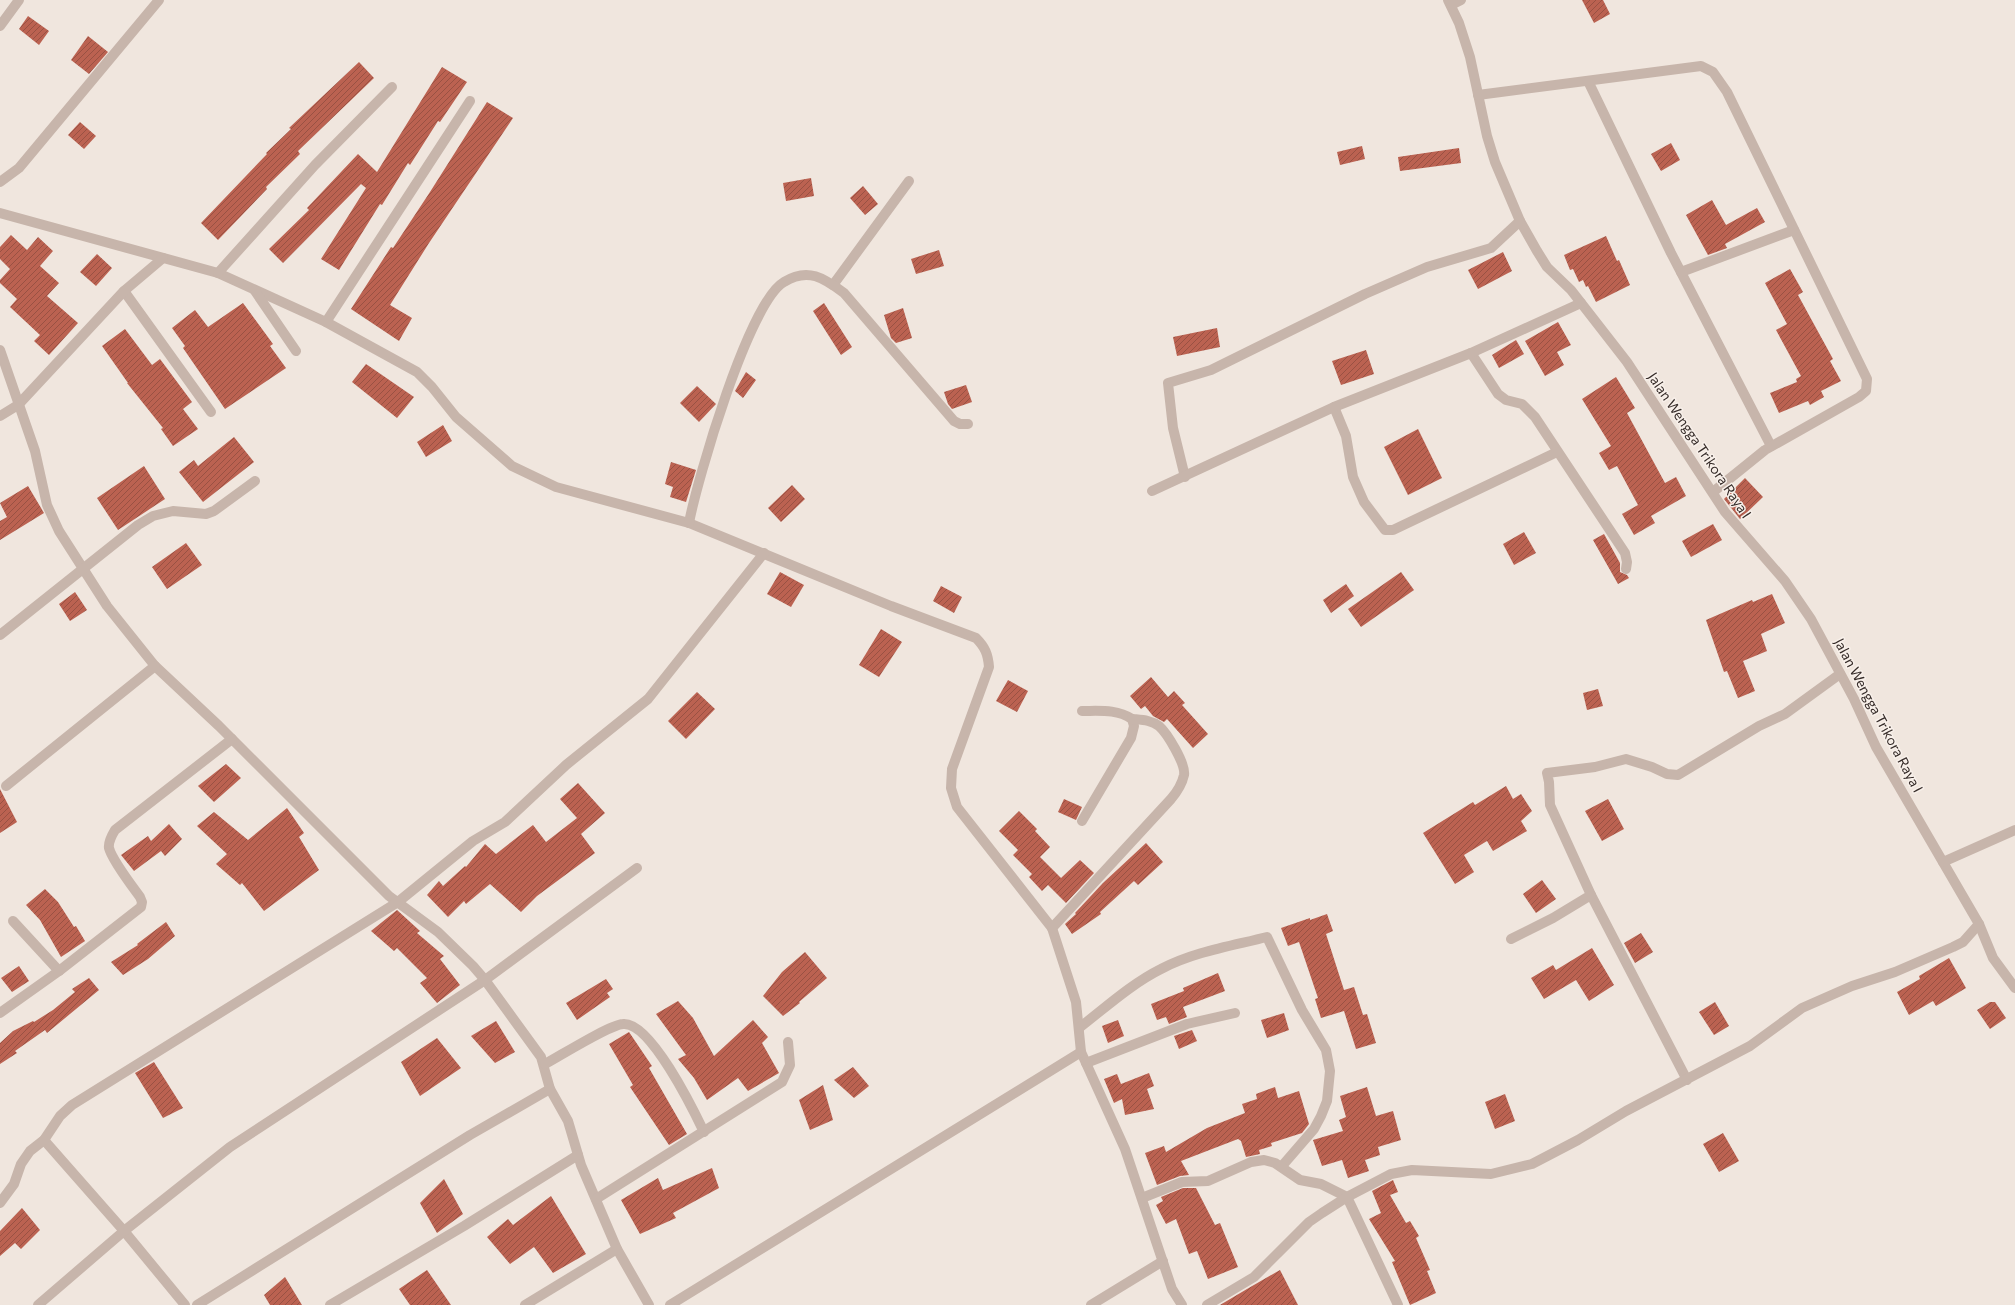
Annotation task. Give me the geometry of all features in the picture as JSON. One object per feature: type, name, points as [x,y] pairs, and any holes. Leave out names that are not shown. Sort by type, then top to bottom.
[{"type":"street","points":[[0,26],[19,0]]},
{"type":"street","points":[[0,182],[19,168],[159,0]]},
{"type":"street","points":[[1449,2],[1461,0]]},
{"type":"street","name":"Jalan Wengga Trikora Raya I","points":[[1449,2],[1459,23],[1470,57],[1495,162],[1520,221],[1547,267],[1570,290],[1627,362],[1725,512],[1785,582],[1811,619],[1854,699],[1876,747],[1979,924],[1993,958],[2015,988]]},
{"type":"street","points":[[1478,95],[1683,67],[1701,66],[1713,72],[1727,92],[1867,379],[1866,391],[1859,397],[1771,446],[1713,492]]},
{"type":"street","points":[[1588,81],[1681,272],[1771,446]]},
{"type":"street","points":[[218,273],[315,165],[392,87]]},
{"type":"street","points":[[326,322],[470,101]]},
{"type":"street","points":[[833,285],[909,181]]},
{"type":"street","points":[[0,213],[218,273],[326,322],[417,372],[432,387],[456,416],[512,466],[556,487],[689,524],[764,553],[891,606],[976,638],[984,646],[988,657],[986,676],[952,769],[951,788],[956,807],[1052,928],[1076,1002],[1081,1052],[1125,1149],[1172,1289],[1182,1305]]},
{"type":"street","points":[[1185,476],[1173,428],[1168,383],[1211,370],[1365,294],[1427,267],[1491,248],[1520,221]]},
{"type":"street","points":[[1681,272],[1794,230]]},
{"type":"street","points":[[0,416],[18,405],[124,291],[163,258]]},
{"type":"street","points":[[689,524],[695,494],[738,359],[769,297],[783,282],[802,274],[823,278],[844,294],[954,421],[960,424],[968,424]]},
{"type":"street","points":[[124,291],[211,412]]},
{"type":"street","points":[[255,291],[296,351]]},
{"type":"street","points":[[1152,491],[1334,407],[1471,353],[1580,303]]},
{"type":"street","points":[[0,350],[34,451],[47,505],[59,531],[107,606],[155,666],[232,739],[364,871],[398,902],[438,932],[473,966],[524,1031],[544,1064],[550,1089],[568,1121],[578,1155],[617,1249],[649,1305]]},
{"type":"street","points":[[1471,353],[1498,394],[1506,400],[1522,404],[1528,409],[1625,553],[1626,569]]},
{"type":"street","points":[[1334,407],[1346,436],[1354,477],[1364,502],[1385,530],[1388,531],[1393,530],[1557,452]]},
{"type":"street","points":[[0,635],[138,525],[153,516],[173,510],[206,514],[214,511],[255,481]]},
{"type":"street","points":[[0,1203],[14,1184],[21,1164],[30,1151],[44,1140],[60,1116],[72,1105],[398,902],[473,841],[505,822],[566,765],[648,699],[764,553]]},
{"type":"street","points":[[6,786],[155,666]]},
{"type":"street","points":[[1687,1080],[1591,895],[1550,805],[1550,782],[1547,773],[1595,767],[1626,759],[1666,774],[1678,775],[1759,726],[1784,714],[1840,674]]},
{"type":"street","points":[[1052,928],[1171,799],[1181,783],[1184,774],[1183,765],[1164,731],[1150,721],[1132,719],[1125,714],[1112,712],[1082,711]]},
{"type":"street","points":[[1082,821],[1131,738],[1134,726],[1132,719]]},
{"type":"street","points":[[0,1013],[59,971],[141,907],[142,902],[140,897],[122,871],[109,848],[111,838],[115,830],[232,739]]},
{"type":"street","points":[[1943,862],[2015,830]]},
{"type":"street","points":[[38,1305],[124,1231],[230,1147],[484,980],[636,868]]},
{"type":"street","points":[[1512,939],[1553,918],[1591,895]]},
{"type":"street","points":[[13,921],[59,971]]},
{"type":"street","points":[[1207,1305],[1254,1277],[1310,1222],[1347,1197],[1391,1174],[1412,1170],[1491,1174],[1532,1164],[1578,1140],[1626,1111],[1750,1046],[1784,1020],[1808,1005],[1852,986],[1895,972],[1953,947],[1963,942],[1979,924]]},
{"type":"street","points":[[1079,1028],[1137,983],[1161,969],[1188,957],[1267,937],[1302,1010],[1326,1050],[1330,1071],[1327,1101],[1321,1116],[1314,1129],[1282,1166]]},
{"type":"street","points":[[1086,1063],[1187,1024],[1235,1013]]},
{"type":"street","points":[[544,1064],[603,1032],[622,1024],[635,1026],[649,1039],[684,1090],[704,1132]]},
{"type":"street","points":[[596,1199],[782,1082],[790,1065],[788,1042]]},
{"type":"street","points":[[670,1305],[1081,1052]]},
{"type":"street","points":[[197,1305],[470,1135],[550,1089]]},
{"type":"street","points":[[44,1140],[124,1231],[185,1305]]},
{"type":"street","points":[[330,1305],[464,1226],[578,1155]]},
{"type":"street","points":[[1142,1198],[1182,1182],[1208,1181],[1251,1162],[1270,1161],[1282,1166],[1300,1180],[1321,1184],[1347,1197],[1398,1305]]},
{"type":"street","points":[[524,1305],[617,1249]]},
{"type":"street","points":[[1092,1305],[1163,1261]]},
{"type":"building","points":[[1582,0],[1603,0],[1610,14],[1594,23]]},
{"type":"building","points":[[28,16],[49,31],[39,45],[19,29]]},
{"type":"building","points":[[88,36],[108,52],[89,74],[71,60]]},
{"type":"building","points":[[359,62],[374,78],[298,151],[300,154],[266,187],[267,189],[218,240],[201,223],[267,154],[266,153],[291,129],[289,128]]},
{"type":"building","points":[[442,67],[467,82],[440,122],[438,121],[410,165],[408,163],[382,205],[380,204],[339,270],[321,259],[366,188],[361,184],[283,263],[269,249],[309,210],[307,208],[358,154],[377,172]]},
{"type":"building","points":[[487,102],[513,118],[429,243],[390,305],[412,318],[399,341],[351,309],[391,247],[393,248],[430,192]]},
{"type":"building","points":[[80,122],[96,136],[84,149],[68,135]]},
{"type":"building","points":[[1671,143],[1680,160],[1661,171],[1651,154]]},
{"type":"building","points":[[1362,146],[1365,159],[1340,165],[1337,152]]},
{"type":"building","points":[[1459,148],[1461,163],[1400,171],[1398,157]]},
{"type":"building","points":[[811,178],[814,196],[786,201],[783,183]]},
{"type":"building","points":[[863,186],[878,204],[865,215],[850,198]]},
{"type":"building","points":[[1712,200],[1726,225],[1757,208],[1765,222],[1725,244],[1727,248],[1708,255],[1686,215]]},
{"type":"building","points":[[11,235],[27,250],[38,237],[53,251],[40,266],[59,283],[47,296],[78,323],[49,355],[34,341],[40,335],[10,307],[17,299],[0,283],[0,280],[10,269],[0,259],[0,247]]},
{"type":"building","points":[[1606,236],[1630,285],[1596,302],[1588,286],[1586,287],[1583,280],[1579,282],[1573,269],[1570,270],[1564,255]]},
{"type":"building","points":[[939,250],[944,266],[916,274],[911,259]]},
{"type":"building","points":[[1503,252],[1512,271],[1478,289],[1468,270]]},
{"type":"building","points":[[97,254],[112,268],[96,286],[80,272]]},
{"type":"building","points":[[1790,269],[1803,292],[1798,295],[1833,359],[1830,361],[1841,381],[1821,391],[1824,397],[1810,405],[1808,401],[1779,413],[1770,393],[1797,382],[1796,379],[1801,376],[1776,330],[1787,324],[1765,283]]},
{"type":"building","points":[[243,303],[273,344],[270,346],[286,368],[225,409],[183,348],[185,346],[172,328],[195,310],[208,327]]},
{"type":"building","points":[[824,303],[852,347],[841,355],[813,311]]},
{"type":"building","points":[[903,308],[912,338],[896,343],[891,338],[884,315]]},
{"type":"building","points":[[1558,322],[1571,345],[1557,352],[1564,365],[1545,376],[1525,341]]},
{"type":"building","points":[[1217,328],[1220,347],[1177,356],[1173,337]]},
{"type":"building","points":[[125,329],[152,365],[160,359],[192,402],[183,409],[198,429],[173,446],[161,429],[163,428],[127,383],[102,346]]},
{"type":"building","points":[[1516,340],[1524,354],[1499,368],[1492,355]]},
{"type":"building","points":[[1366,350],[1374,374],[1341,385],[1332,361]]},
{"type":"building","points":[[366,364],[414,397],[397,418],[352,382]]},
{"type":"building","points":[[746,372],[756,380],[743,398],[735,391]]},
{"type":"building","points":[[1616,377],[1635,408],[1627,413],[1665,483],[1676,477],[1686,496],[1651,516],[1655,523],[1634,535],[1622,514],[1638,505],[1617,466],[1609,470],[1599,453],[1611,446],[1582,399]]},
{"type":"building","points":[[966,385],[972,402],[952,409],[948,404],[944,392]]},
{"type":"building","points":[[697,386],[716,404],[699,422],[680,403]]},
{"type":"building","points":[[443,425],[452,441],[426,457],[417,442]]},
{"type":"building","points":[[1418,429],[1442,478],[1408,495],[1384,447]]},
{"type":"building","points":[[234,437],[254,462],[203,502],[179,472],[194,460],[198,466]]},
{"type":"building","points":[[671,462],[696,470],[686,502],[670,497],[673,487],[665,484]]},
{"type":"building","points":[[144,466],[165,499],[118,530],[97,498]]},
{"type":"building","points":[[1745,478],[1763,497],[1740,519],[1724,499]]},
{"type":"building","points":[[792,485],[805,499],[781,522],[768,508]]},
{"type":"building","points":[[28,486],[44,513],[0,540],[0,521],[7,517],[0,503]]},
{"type":"building","points":[[1713,524],[1722,540],[1691,557],[1682,541]]},
{"type":"building","points":[[1524,532],[1536,553],[1514,565],[1503,544]]},
{"type":"building","points":[[1604,534],[1620,563],[1620,572],[1627,575],[1629,578],[1618,584],[1593,540]]},
{"type":"building","points":[[186,543],[202,565],[167,589],[152,567]]},
{"type":"building","points":[[780,572],[804,585],[791,607],[767,594]]},
{"type":"building","points":[[1401,572],[1414,590],[1361,627],[1348,609]]},
{"type":"building","points":[[1346,584],[1354,596],[1331,613],[1323,600]]},
{"type":"building","points":[[941,586],[962,597],[954,613],[933,601]]},
{"type":"building","points":[[75,592],[87,610],[70,621],[59,604]]},
{"type":"building","points":[[1772,594],[1785,623],[1761,634],[1767,651],[1743,661],[1755,691],[1738,698],[1727,671],[1724,672],[1706,620],[1752,600],[1753,602]]},
{"type":"building","points":[[881,629],[902,642],[879,677],[859,665]]},
{"type":"building","points":[[1151,677],[1168,697],[1174,691],[1185,703],[1182,705],[1208,734],[1193,748],[1167,719],[1164,722],[1153,716],[1145,706],[1141,709],[1130,696]]},
{"type":"building","points":[[1008,680],[1028,691],[1017,712],[996,701]]},
{"type":"building","points":[[1598,689],[1603,706],[1587,710],[1583,693]]},
{"type":"building","points":[[697,692],[715,709],[686,739],[668,721]]},
{"type":"building","points":[[226,764],[241,778],[214,802],[198,786]]},
{"type":"building","points":[[578,783],[605,813],[581,834],[595,853],[537,896],[521,912],[490,884],[466,904],[464,901],[448,917],[427,895],[439,881],[443,886],[465,866],[466,867],[485,844],[496,854],[533,825],[546,842],[577,818],[560,799]]},
{"type":"building","points":[[1506,786],[1513,799],[1521,794],[1532,811],[1521,821],[1527,831],[1493,851],[1487,841],[1464,855],[1474,872],[1455,884],[1423,833],[1473,802],[1475,805]]},
{"type":"building","points":[[0,789],[17,822],[0,833]]},
{"type":"building","points":[[1064,799],[1082,807],[1076,820],[1058,812]]},
{"type":"building","points":[[1608,799],[1624,829],[1602,841],[1585,811]]},
{"type":"building","points":[[287,808],[304,833],[299,837],[319,870],[264,911],[242,883],[240,885],[216,864],[227,854],[197,826],[214,812],[248,840]]},
{"type":"building","points":[[1019,811],[1037,829],[1035,831],[1050,847],[1040,857],[1061,878],[1080,860],[1094,873],[1066,903],[1048,885],[1042,891],[1029,877],[1032,874],[1013,855],[1018,850],[999,831]]},
{"type":"building","points":[[169,824],[182,839],[165,856],[161,851],[134,871],[121,855],[148,836],[151,841]]},
{"type":"building","points":[[1146,843],[1163,862],[1138,885],[1134,881],[1100,912],[1101,914],[1072,934],[1065,924],[1076,914],[1075,913],[1103,883]]},
{"type":"building","points":[[1542,880],[1556,899],[1536,913],[1523,894]]},
{"type":"building","points":[[45,889],[58,902],[85,941],[61,957],[40,920],[26,905]]},
{"type":"building","points":[[397,910],[420,931],[417,933],[444,956],[440,959],[460,985],[437,1003],[420,983],[427,978],[397,948],[394,951],[371,931]]},
{"type":"building","points":[[1327,914],[1333,931],[1326,934],[1344,990],[1354,987],[1363,1015],[1367,1014],[1376,1043],[1356,1049],[1344,1011],[1321,1018],[1315,999],[1318,998],[1299,942],[1288,946],[1281,928]]},
{"type":"building","points":[[166,922],[175,936],[148,959],[123,975],[111,962],[138,945],[137,944]]},
{"type":"building","points":[[1641,933],[1653,952],[1635,963],[1624,943]]},
{"type":"building","points":[[1592,948],[1614,985],[1589,1001],[1576,980],[1544,999],[1531,978],[1553,965],[1556,970]]},
{"type":"building","points":[[805,952],[827,978],[799,1002],[800,1003],[783,1016],[763,996],[782,972]]},
{"type":"building","points":[[1949,958],[1966,988],[1936,1006],[1933,1001],[1909,1015],[1897,992],[1920,979],[1919,976]]},
{"type":"building","points":[[19,966],[29,981],[12,992],[1,978]]},
{"type":"building","points":[[1218,973],[1225,991],[1183,1007],[1187,1017],[1169,1024],[1166,1017],[1157,1020],[1151,1004],[1184,991],[1183,988]]},
{"type":"building","points":[[89,978],[99,990],[47,1033],[45,1030],[15,1051],[17,1053],[0,1064],[0,1043],[13,1031],[33,1021],[34,1022],[53,1010],[75,992],[72,989]]},
{"type":"building","points":[[606,979],[613,989],[607,993],[610,997],[577,1020],[566,1003]]},
{"type":"building","points":[[678,1001],[693,1018],[714,1056],[753,1020],[768,1037],[762,1043],[779,1073],[748,1091],[738,1078],[707,1100],[694,1078],[678,1059],[686,1055],[656,1014]]},
{"type":"building","points":[[1715,1002],[1729,1026],[1714,1035],[1699,1012]]},
{"type":"building","points":[[1990,1002],[1995,1002],[2006,1018],[1990,1029],[1977,1010]]},
{"type":"building","points":[[1284,1013],[1289,1030],[1267,1038],[1261,1020]]},
{"type":"building","points":[[1118,1020],[1124,1036],[1108,1043],[1102,1026]]},
{"type":"building","points":[[496,1021],[515,1052],[495,1063],[471,1036]]},
{"type":"building","points":[[1192,1030],[1197,1041],[1179,1049],[1174,1036]]},
{"type":"building","points":[[629,1032],[652,1066],[649,1068],[687,1134],[669,1145],[630,1087],[633,1085],[609,1044]]},
{"type":"building","points":[[437,1038],[461,1068],[420,1096],[401,1062]]},
{"type":"building","points":[[154,1062],[183,1108],[163,1118],[135,1073]]},
{"type":"building","points":[[853,1067],[869,1086],[854,1098],[834,1080]]},
{"type":"building","points":[[1149,1073],[1154,1086],[1147,1089],[1154,1109],[1125,1115],[1122,1099],[1114,1103],[1104,1079],[1117,1074],[1121,1084]]},
{"type":"building","points":[[823,1085],[833,1120],[810,1130],[799,1100]]},
{"type":"building","points":[[1275,1087],[1278,1098],[1299,1091],[1309,1124],[1302,1133],[1271,1143],[1272,1146],[1259,1150],[1260,1154],[1246,1157],[1241,1141],[1238,1139],[1181,1161],[1189,1175],[1180,1176],[1157,1185],[1145,1153],[1164,1146],[1166,1152],[1207,1128],[1245,1113],[1242,1104],[1257,1099],[1256,1094]]},
{"type":"building","points":[[1367,1087],[1376,1116],[1393,1111],[1401,1140],[1378,1147],[1380,1155],[1365,1160],[1369,1171],[1348,1178],[1342,1160],[1322,1166],[1313,1140],[1343,1131],[1339,1120],[1346,1117],[1340,1096]]},
{"type":"building","points":[[1505,1094],[1515,1121],[1495,1129],[1485,1102]]},
{"type":"building","points":[[1723,1133],[1739,1161],[1719,1172],[1703,1144]]},
{"type":"building","points":[[712,1168],[719,1188],[673,1213],[676,1218],[640,1234],[621,1200],[658,1178],[663,1190]]},
{"type":"building","points":[[444,1179],[463,1214],[437,1233],[420,1203]]},
{"type":"building","points":[[1393,1180],[1398,1192],[1390,1195],[1406,1223],[1410,1221],[1419,1236],[1416,1238],[1430,1270],[1427,1271],[1436,1293],[1410,1305],[1392,1262],[1395,1261],[1369,1219],[1381,1213],[1372,1191]]},
{"type":"building","points":[[1183,1188],[1196,1188],[1215,1225],[1220,1223],[1238,1267],[1208,1279],[1197,1251],[1189,1254],[1176,1219],[1166,1224],[1156,1205],[1163,1201],[1161,1197]]},
{"type":"building","points":[[551,1196],[586,1254],[553,1273],[534,1247],[510,1264],[487,1237],[508,1219],[513,1225]]},
{"type":"building","points":[[22,1208],[40,1230],[21,1249],[15,1243],[0,1256],[0,1231]]},
{"type":"building","points":[[427,1270],[451,1305],[410,1305],[399,1289]]},
{"type":"building","points":[[1280,1270],[1298,1305],[1220,1305],[1247,1289]]},
{"type":"building","points":[[285,1277],[302,1305],[270,1305],[264,1295]]}]
